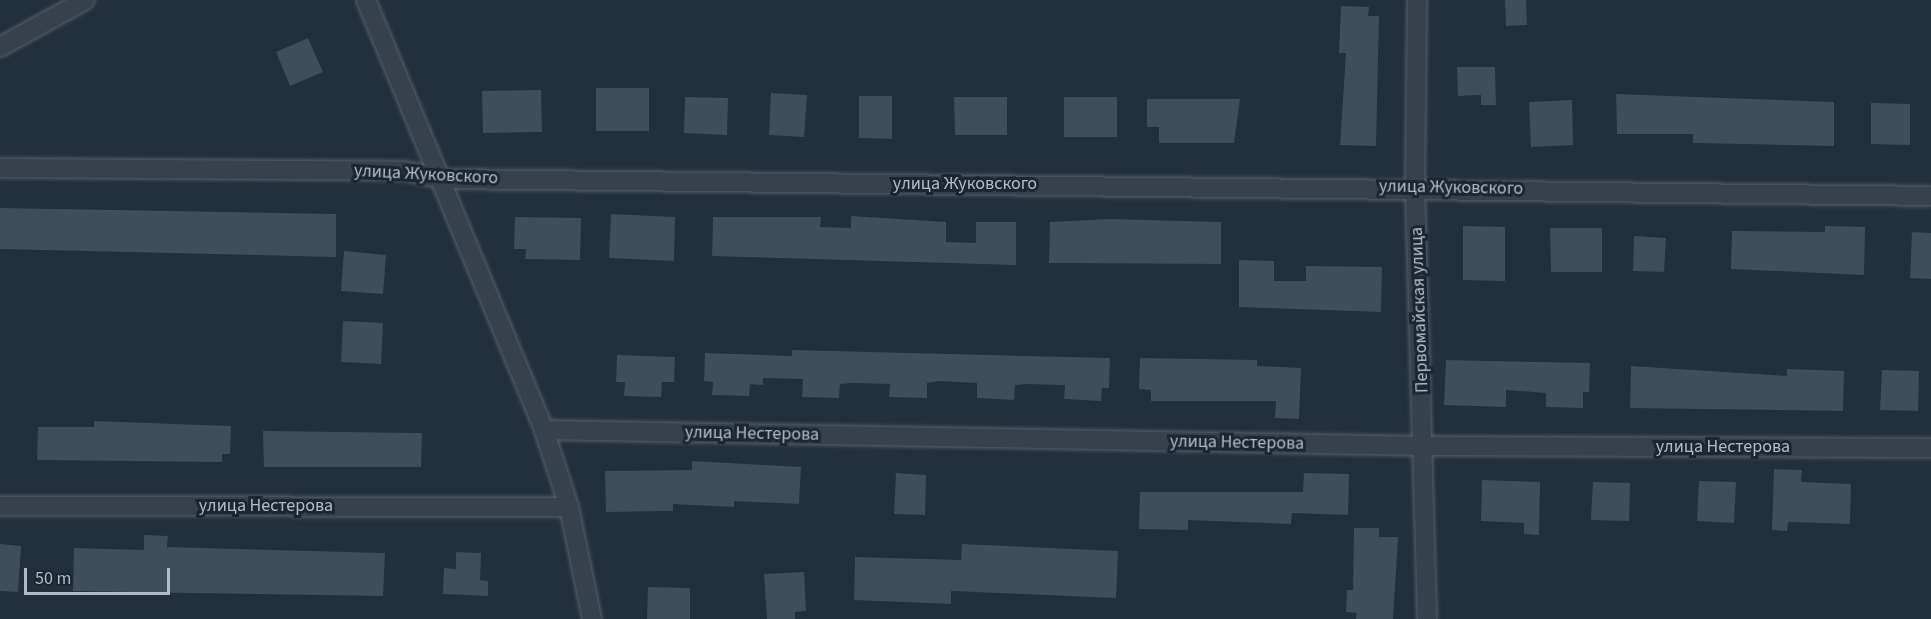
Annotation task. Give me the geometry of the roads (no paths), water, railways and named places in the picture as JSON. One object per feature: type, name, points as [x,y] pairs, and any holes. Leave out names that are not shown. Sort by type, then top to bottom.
[{"type":"street","points":[[0,47],[54,7],[85,0]]},
{"type":"street","points":[[366,0],[544,430],[569,507],[592,619]]},
{"type":"street","name":"Первомайская улица","points":[[1418,0],[1415,188],[1426,446],[1427,619]]},
{"type":"street","name":"улица Жуковского","points":[[0,168],[405,171],[442,179],[1415,188],[1931,196]]},
{"type":"street","name":"улица Нестерова","points":[[544,430],[1426,446],[1931,448]]},
{"type":"street","name":"улица Нестерова","points":[[0,506],[569,507]]}]
